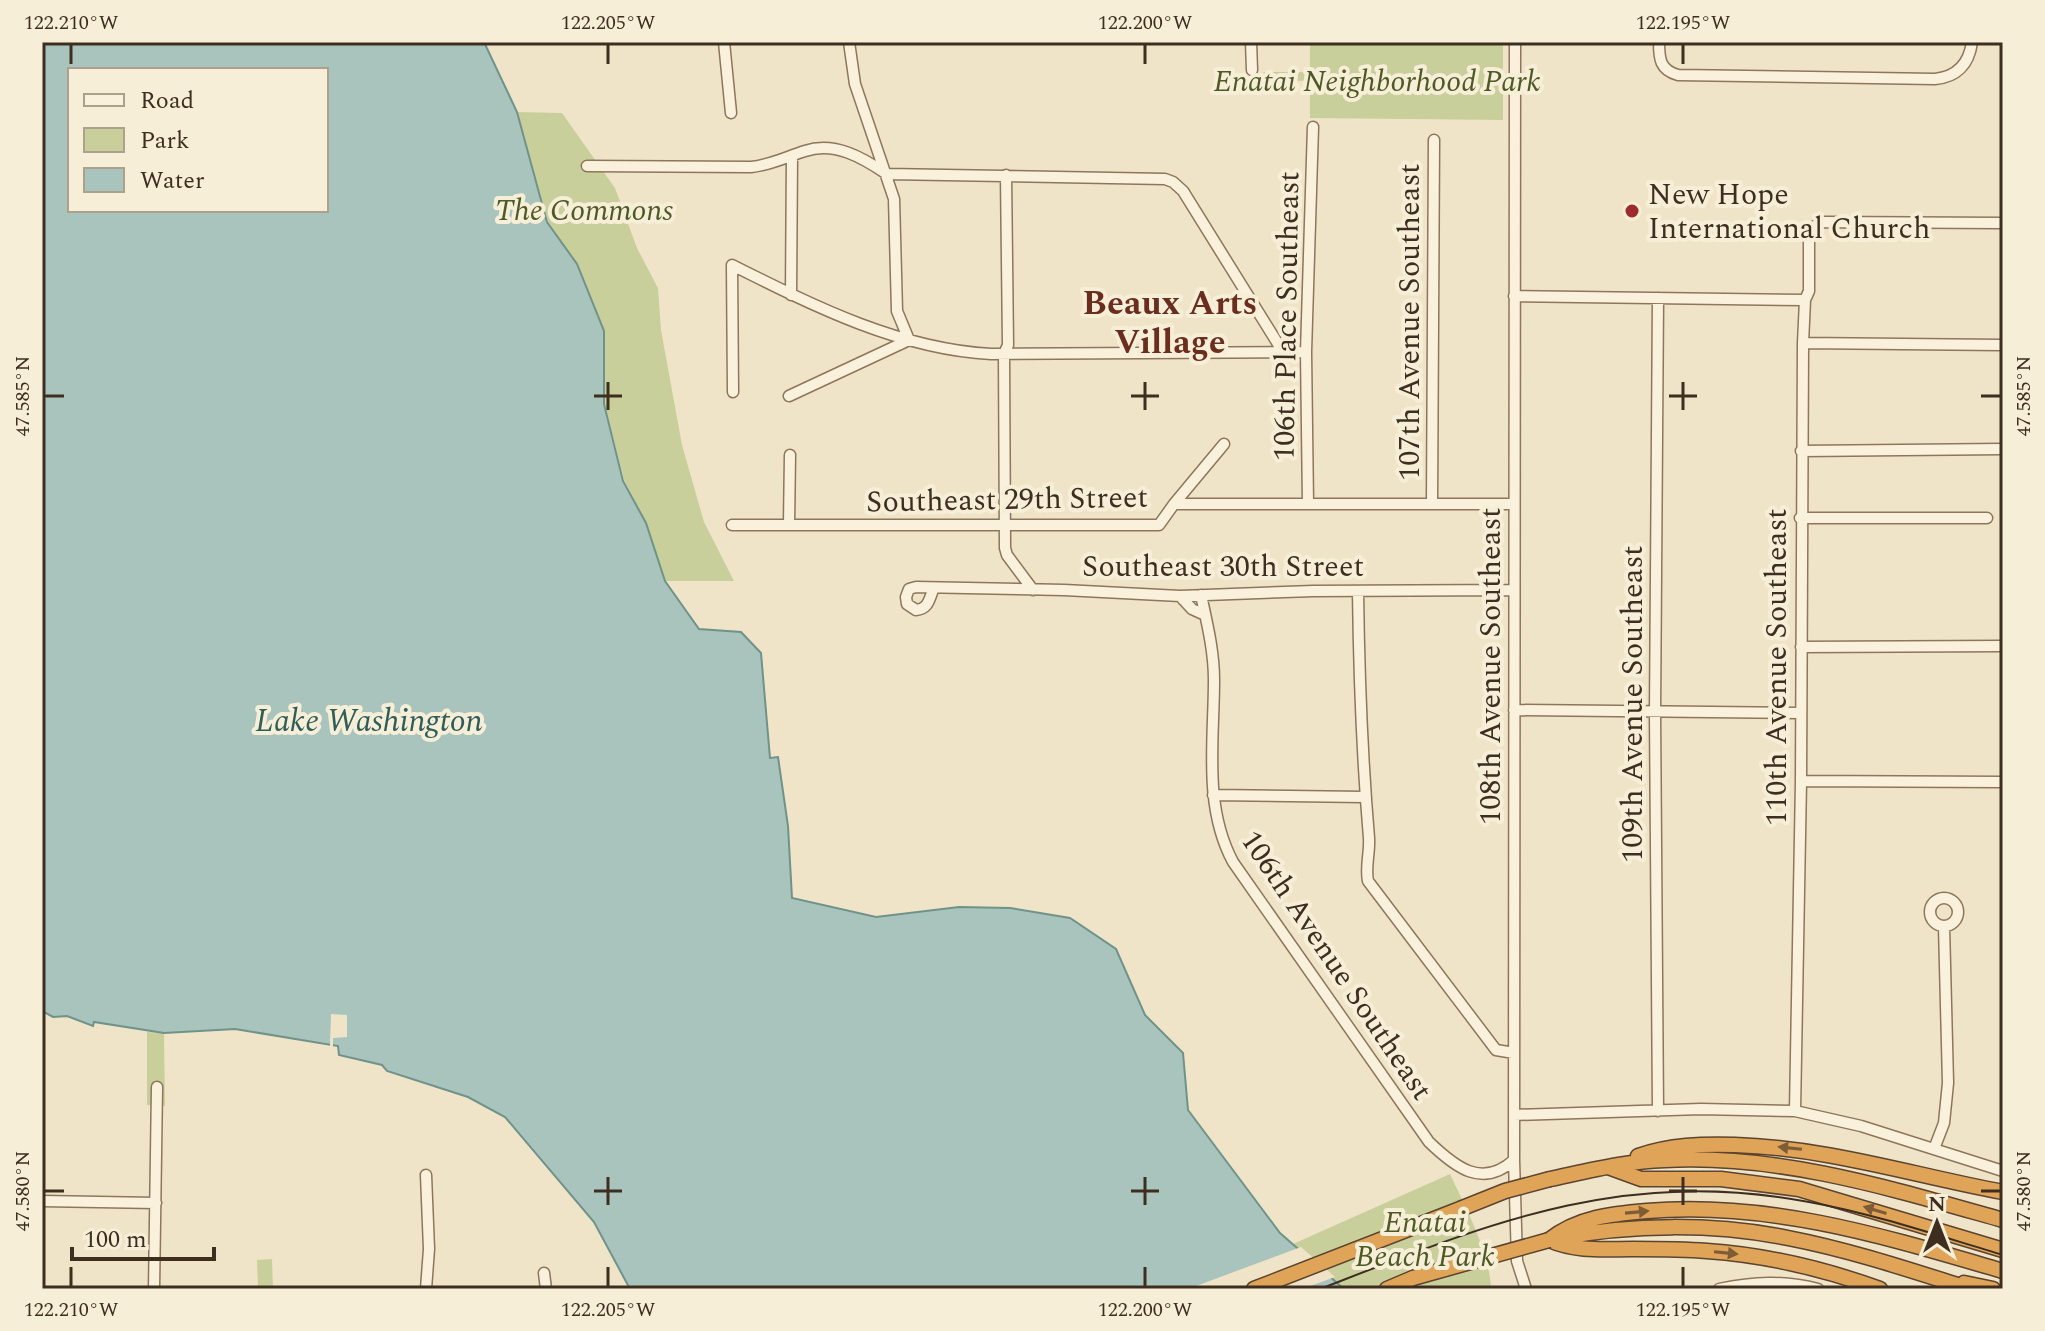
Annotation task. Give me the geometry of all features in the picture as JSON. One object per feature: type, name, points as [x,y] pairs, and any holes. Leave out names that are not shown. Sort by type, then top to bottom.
[{"type":"highway","points":[[1608,1167],[1662,1147],[1710,1144],[1779,1147],[1885,1164],[2003,1192]]},
{"type":"highway","points":[[1254,1289],[1505,1191],[1608,1167],[1663,1160],[1703,1159],[1782,1166],[1872,1184],[2003,1220]]},
{"type":"highway","points":[[1608,1167],[1641,1179],[1721,1179],[1799,1189],[2003,1250]]},
{"type":"highway","points":[[1559,1238],[1591,1218],[1629,1212],[1723,1210],[1816,1220],[2003,1271]]},
{"type":"highway","points":[[1387,1289],[1485,1256],[1559,1238],[1630,1229],[1710,1228],[1817,1244],[1970,1289]]},
{"type":"highway","points":[[1559,1238],[1583,1250],[1678,1249],[1743,1255],[1801,1265],[1880,1289]]},
{"type":"highway","points":[[1917,1273],[1993,1289]]},
{"type":"street","points":[[724,42],[731,113]]},
{"type":"street","points":[[849,42],[855,84],[894,199],[897,311],[909,340]]},
{"type":"street","points":[[1251,42],[1252,70]]},
{"type":"street","name":"108th Avenue Southeast","points":[[1515,42],[1514,1160],[1517,1261],[1526,1289]]},
{"type":"street","points":[[1659,42],[1659,57],[1664,69],[1678,75],[1920,79],[1945,78],[1959,71],[1970,54],[1972,42]]},
{"type":"street","name":"106th Place Southeast","points":[[1308,504],[1306,352],[1313,127]]},
{"type":"street","name":"107th Avenue Southeast","points":[[1432,504],[1434,140]]},
{"type":"street","points":[[587,166],[742,168],[775,163],[814,148],[860,157],[887,174],[1165,179],[1179,186],[1283,352]]},
{"type":"street","points":[[791,295],[792,156]]},
{"type":"street","points":[[1006,175],[1008,345],[1004,354],[1003,525],[1007,555],[1033,590]]},
{"type":"street","name":"110th Avenue Southeast","points":[[1795,1111],[1801,781],[1801,451],[1809,236],[1815,226],[1823,222],[2003,223]]},
{"type":"street","points":[[733,392],[732,265],[791,295],[877,330],[951,351],[1004,354],[1306,352]]},
{"type":"street","points":[[1514,296],[1805,300]]},
{"type":"street","name":"109th Avenue Southeast","points":[[1658,298],[1655,713],[1658,1111]]},
{"type":"street","points":[[789,396],[909,340]]},
{"type":"street","points":[[1803,343],[2001,345]]},
{"type":"street","points":[[1174,504],[1224,444]]},
{"type":"street","points":[[1801,451],[2003,449]]},
{"type":"street","points":[[789,524],[790,455]]},
{"type":"street","name":"Southeast 29th Street","points":[[732,525],[1159,525],[1174,504],[1514,504]]},
{"type":"street","points":[[1800,518],[1987,518]]},
{"type":"street","name":"Southeast 30th Street","points":[[933,590],[1033,590],[1180,596],[1514,590]]},
{"type":"street","points":[[1358,591],[1364,797],[1369,840],[1368,881],[1496,1050],[1514,1053]]},
{"type":"street","name":"106th Avenue Southeast","points":[[1201,595],[1213,664],[1213,795],[1217,824],[1233,862],[1429,1142],[1448,1160],[1473,1173],[1501,1171],[1514,1160]]},
{"type":"street","points":[[1180,596],[1192,609],[1205,615]]},
{"type":"street","points":[[1801,647],[2003,646]]},
{"type":"street","points":[[1514,710],[1800,713]]},
{"type":"street","points":[[1801,781],[2003,782]]},
{"type":"street","points":[[1213,795],[1364,797]]},
{"type":"street","points":[[1934,1149],[1944,1123],[1948,1094],[1944,926]]},
{"type":"street","points":[[154,1289],[157,1087]]},
{"type":"street","points":[[1514,1115],[1795,1111],[1861,1126],[2003,1171]]},
{"type":"street","points":[[426,1175],[429,1249],[426,1289]]},
{"type":"street","points":[[42,1201],[156,1203]]},
{"type":"street","points":[[544,1273],[546,1289]]},
{"type":"street","points":[[1719,1289],[1746,1283],[1792,1283],[1818,1289]]},
{"type":"green space","name":"Enatai Neighborhood Park","points":[[1310,42],[1503,42],[1503,120],[1310,118],[1310,81],[1252,80],[1264,72],[1310,72]]},
{"type":"green space","name":"The Commons","points":[[517,112],[562,113],[615,188],[637,248],[658,288],[661,330],[682,445],[704,522],[734,581],[663,581],[646,523],[624,480],[605,405],[603,330],[577,264],[548,222]]},
{"type":"green space","points":[[147,1032],[164,1033],[165,1106],[147,1105]]},
{"type":"green space","name":"Enatai Beach Park","points":[[1450,1174],[1482,1245],[1491,1289],[1344,1289],[1293,1244]]},
{"type":"green space","points":[[272,1259],[273,1289],[258,1289],[257,1260]]},
{"type":"water","name":"Lake Washington","points":[[42,42],[484,42],[517,112],[547,222],[577,264],[604,331],[604,404],[623,481],[646,523],[665,581],[699,629],[741,632],[761,653],[770,758],[778,757],[788,826],[792,898],[876,917],[959,907],[1010,908],[1070,918],[1116,949],[1145,1015],[1183,1053],[1188,1110],[1280,1233],[1344,1289],[630,1289],[594,1222],[505,1117],[468,1097],[387,1071],[382,1065],[339,1055],[338,1046],[235,1029],[164,1033],[94,1022],[93,1026],[67,1016],[53,1017],[42,1011]]},
{"type":"pier","points":[[331,1014],[347,1015],[347,1037],[333,1038],[333,1046],[330,1046]]},
{"type":"pier","points":[[1301,1247],[1335,1277],[1302,1289],[1188,1289]]},
{"type":"tram line","points":[[1320,1289],[1500,1223],[1617,1197],[1678,1192],[1741,1193],[1809,1202],[1883,1219],[2003,1255]]},
{"type":"place","name":"New Hope International Church","points":[[1632,211]]},
{"type":"district","name":"Beaux Arts Village","points":[[1170,322]]}]
